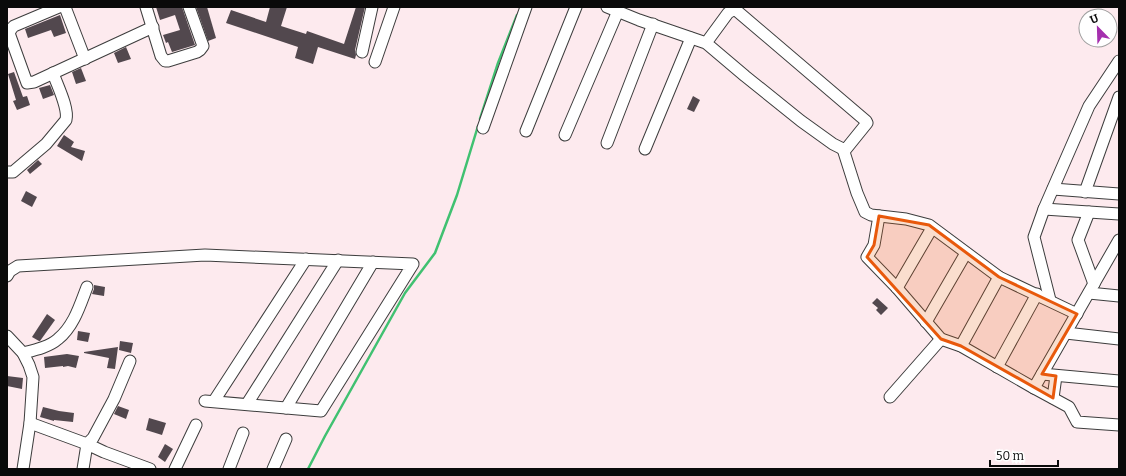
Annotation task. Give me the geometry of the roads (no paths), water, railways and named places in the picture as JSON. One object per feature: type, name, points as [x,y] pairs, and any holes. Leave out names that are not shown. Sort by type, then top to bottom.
[{"type":"street","points":[[59,7],[14,26],[9,33],[27,83],[34,82],[153,27]]},
{"type":"street","points":[[65,7],[85,59]]},
{"type":"street","points":[[146,7],[161,56],[164,61],[200,50],[204,46],[190,7]]},
{"type":"street","points":[[362,52],[372,7]]},
{"type":"street","points":[[375,62],[394,7]]},
{"type":"street","points":[[483,128],[526,7]]},
{"type":"street","points":[[526,131],[576,7]]},
{"type":"street","points":[[607,7],[706,43],[801,121],[833,144],[843,149],[857,193],[865,212],[871,215],[906,219],[929,225],[999,277],[1077,314]]},
{"type":"street","points":[[706,43],[730,10],[737,11],[866,120],[867,123],[864,127],[846,149],[843,149]]},
{"type":"street","points":[[565,135],[618,11]]},
{"type":"street","points":[[607,143],[653,24]]},
{"type":"street","points":[[645,149],[691,38]]},
{"type":"street","points":[[1050,300],[1034,237],[1044,209],[1089,106],[1119,61]]},
{"type":"street","points":[[7,172],[13,172],[46,144],[66,120],[66,109],[53,73]]},
{"type":"street","points":[[1085,192],[1119,97]]},
{"type":"street","points":[[1053,189],[1119,194]]},
{"type":"street","points":[[1044,209],[1119,214]]},
{"type":"street","points":[[1089,212],[1078,240],[1091,289]]},
{"type":"street","points":[[879,216],[874,245],[867,257],[897,288],[941,339],[961,346],[1069,407],[1077,422],[1119,425]]},
{"type":"street","points":[[897,288],[932,228]]},
{"type":"street","points":[[1034,388],[1091,289],[1115,253],[1119,240]]},
{"type":"street","points":[[926,322],[966,252]]},
{"type":"street","points":[[7,276],[10,271],[18,266],[197,255],[338,260],[413,264],[321,411],[209,401],[306,259]]},
{"type":"street","points":[[247,404],[338,260]]},
{"type":"street","points":[[286,408],[373,262]]},
{"type":"street","points":[[961,346],[999,277]]},
{"type":"street","points":[[23,353],[58,340],[70,328],[87,287]]},
{"type":"street","points":[[1091,289],[1119,296]]},
{"type":"street","points":[[997,367],[1037,294]]},
{"type":"street","points":[[1066,333],[1119,339]]},
{"type":"street","points":[[7,336],[23,353],[33,377],[30,422],[23,469]]},
{"type":"street","points":[[890,397],[941,339]]},
{"type":"street","points":[[83,469],[88,444],[93,438],[114,399],[130,361]]},
{"type":"street","points":[[1042,374],[1119,381]]},
{"type":"street","points":[[1053,398],[1056,376]]},
{"type":"street","points":[[30,422],[150,469]]},
{"type":"street","points":[[175,469],[196,425]]},
{"type":"street","points":[[229,469],[243,433]]},
{"type":"street","points":[[273,469],[286,439]]},
{"type":"waterway","points":[[480,119],[498,63],[517,15]]},
{"type":"waterway","points":[[308,469],[405,293],[435,253],[457,195],[478,126]]}]
